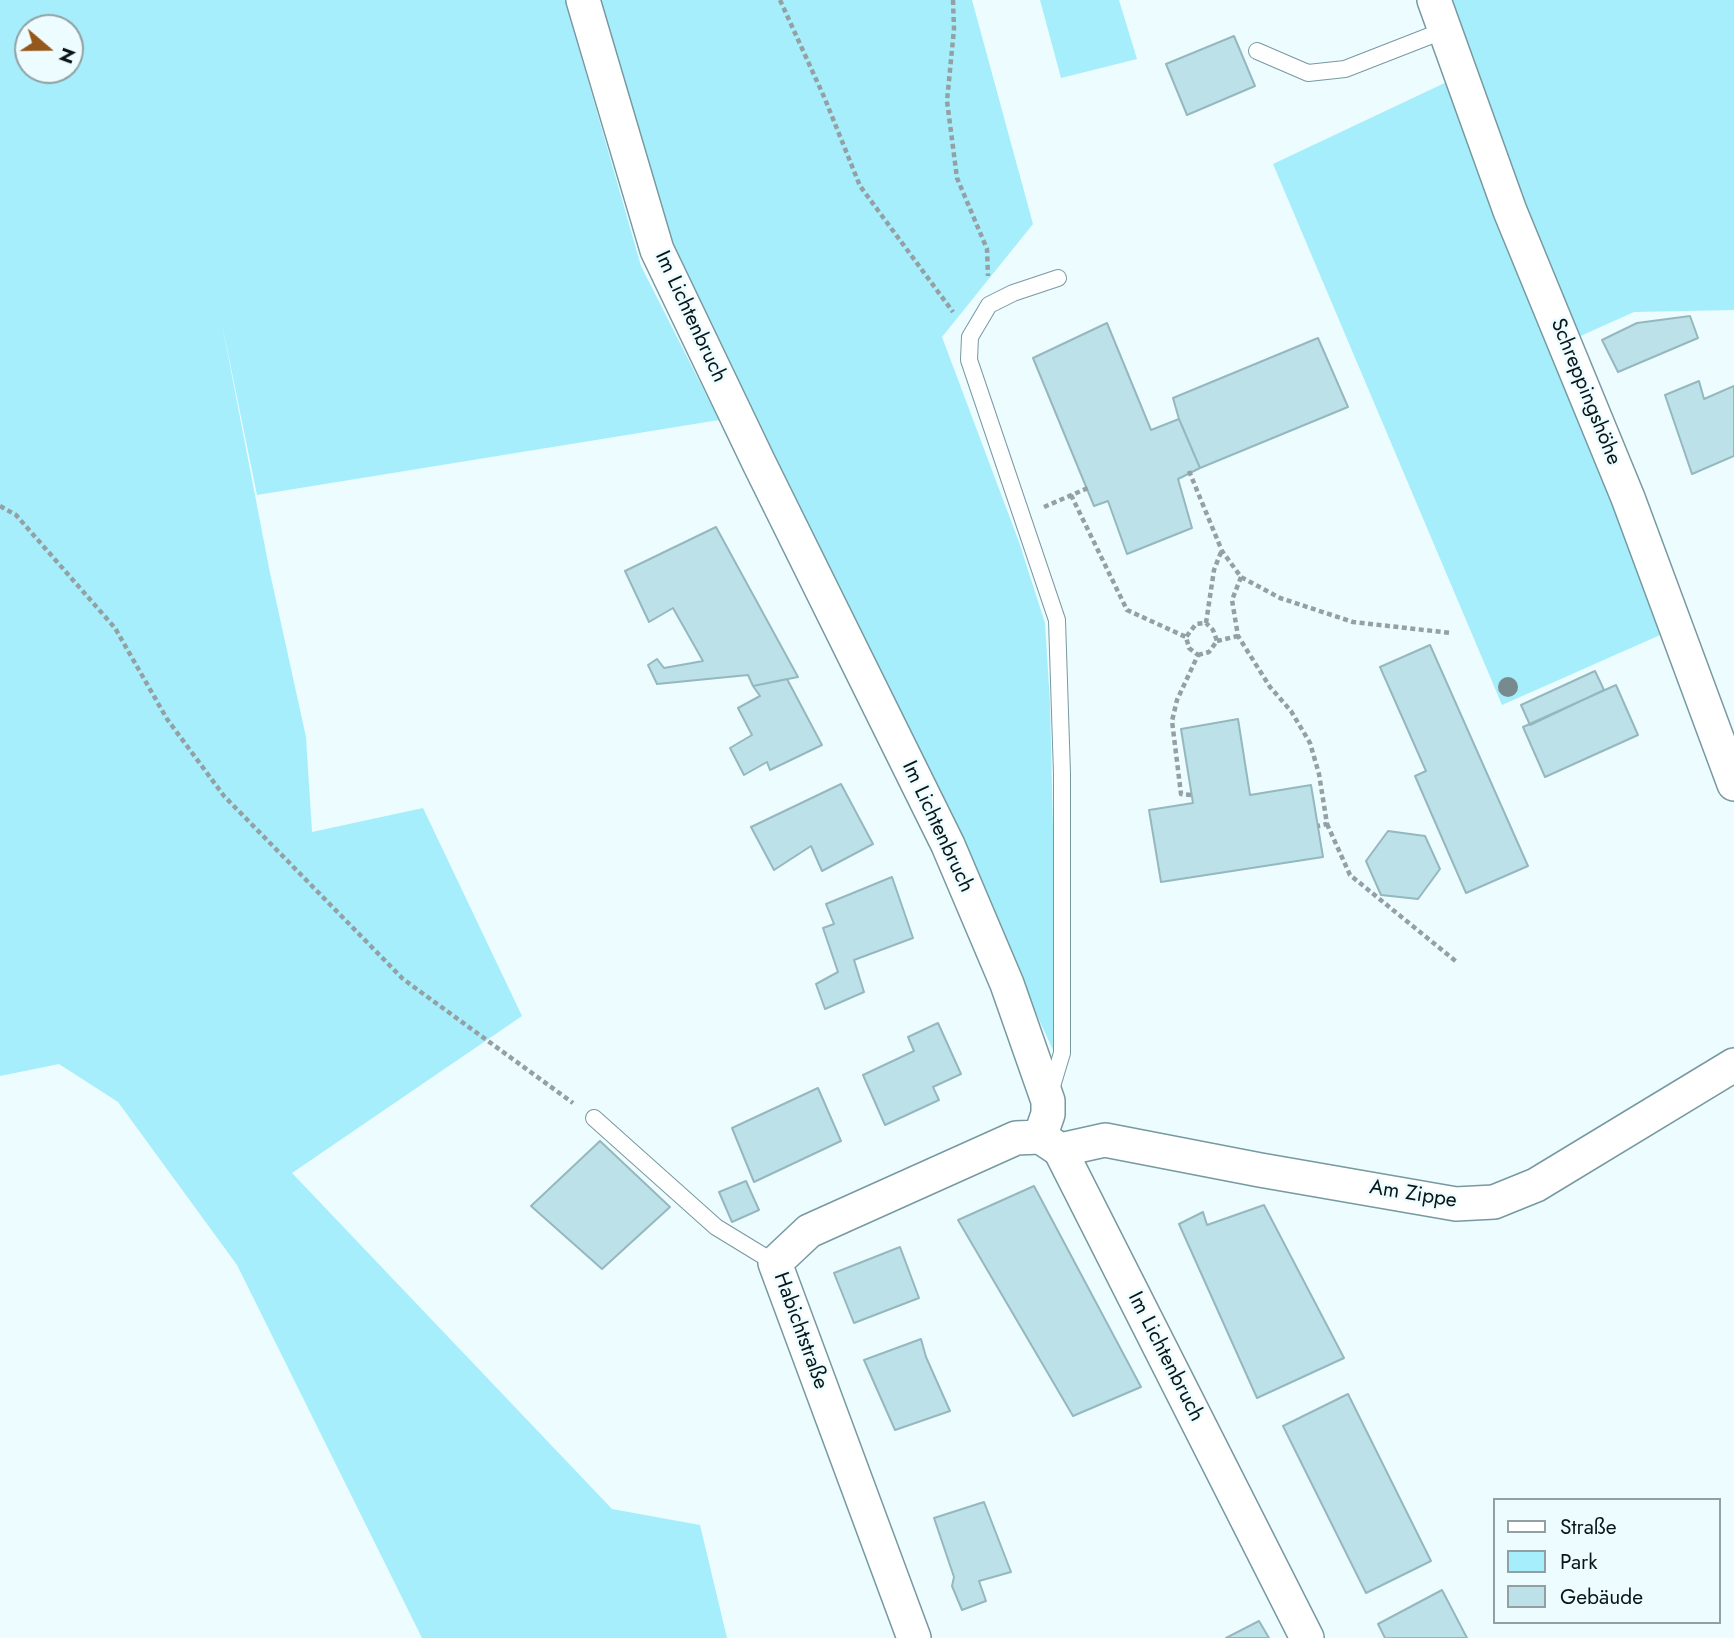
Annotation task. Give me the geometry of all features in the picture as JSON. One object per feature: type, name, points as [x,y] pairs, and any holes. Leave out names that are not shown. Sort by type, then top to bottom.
[{"type":"street","name":"Im Lichtenbruch","points":[[583,0],[657,250],[948,845],[1007,984],[1048,1101],[1050,1143],[1307,1638]]},
{"type":"street","name":"Schreppingshöhe","points":[[1439,15],[1510,211],[1634,512],[1734,784]]},
{"type":"street","name":"Am Zippe","points":[[1050,1143],[1105,1140],[1456,1204],[1494,1202],[1536,1185],[1734,1065]]},
{"type":"street","name":"Habichtstraße","points":[[914,1638],[775,1263],[809,1231],[1016,1138],[1050,1143]]},
{"type":"lane","points":[[1257,51],[1308,73],[1345,69],[1439,15]]},
{"type":"lane","points":[[1048,1101],[1062,1053],[1062,774],[1057,620],[969,360],[970,337],[989,306],[1013,293],[1058,278]]},
{"type":"lane","points":[[594,1118],[716,1227],[775,1263]]},
{"type":"path","points":[[780,0],[860,186],[947,304]]},
{"type":"path","points":[[953,0],[954,29],[947,101],[957,178],[987,249],[989,306]]},
{"type":"path","points":[[1189,471],[1222,551],[1241,577],[1280,598],[1353,621],[1451,633]]},
{"type":"path","points":[[1023,516],[1088,488]]},
{"type":"path","points":[[1071,495],[1127,610],[1186,637]]},
{"type":"path","points":[[0,506],[16,515],[115,628],[167,719],[224,796],[403,979],[594,1118]]},
{"type":"path","points":[[1206,623],[1214,570],[1222,551]]},
{"type":"path","points":[[1241,577],[1233,600],[1238,636],[1264,678],[1291,711],[1310,743],[1320,774],[1327,824],[1350,875],[1458,963]]},
{"type":"path","points":[[1186,637],[1196,624],[1206,623]]},
{"type":"path","points":[[1206,623],[1213,630],[1217,641]]},
{"type":"path","points":[[1186,637],[1189,648],[1198,654],[1209,652],[1217,641],[1238,636]]},
{"type":"path","points":[[1191,795],[1181,794],[1172,722],[1177,700],[1198,654]]},
{"type":"path","points":[[1318,826],[1327,824]]},
{"type":"green space","points":[[0,0],[565,0],[641,266],[719,420],[257,495],[221,319],[270,573],[306,737],[312,832],[423,808],[522,1016],[292,1173],[612,1509],[700,1525],[727,1638],[422,1638],[237,1265],[118,1102],[59,1064],[0,1076]]},
{"type":"green space","points":[[597,0],[972,0],[1033,224],[942,337],[1019,542],[1045,623],[1053,829],[1053,1050],[876,666],[670,247]]},
{"type":"green space","points":[[1040,0],[1119,0],[1137,59],[1061,78]]},
{"type":"green space","points":[[1449,0],[1734,0],[1734,310],[1634,312],[1576,338]]},
{"type":"green space","points":[[1451,80],[1667,632],[1502,705],[1273,164]]},
{"type":"building","points":[[1234,36],[1255,86],[1187,115],[1166,64]]},
{"type":"building","points":[[1690,316],[1698,338],[1618,372],[1602,340],[1637,323]]},
{"type":"building","points":[[1107,323],[1151,430],[1179,419],[1200,468],[1178,479],[1192,528],[1127,554],[1108,501],[1094,506],[1033,358]]},
{"type":"building","points":[[1318,338],[1348,407],[1200,468],[1173,398]]},
{"type":"building","points":[[1699,381],[1704,399],[1734,386],[1734,456],[1692,474],[1665,395]]},
{"type":"building","points":[[716,527],[798,677],[753,686],[748,675],[657,684],[648,665],[657,659],[664,668],[703,661],[673,608],[649,622],[625,571]]},
{"type":"building","points":[[1430,645],[1528,866],[1466,893],[1415,776],[1426,771],[1380,667]]},
{"type":"building","points":[[1595,671],[1604,690],[1530,725],[1521,705]]},
{"type":"building","points":[[787,679],[822,745],[770,770],[767,762],[744,775],[730,748],[752,735],[738,708],[760,696],[753,686]]},
{"type":"building","points":[[1616,685],[1638,735],[1545,777],[1523,727]]},
{"type":"building","points":[[1238,719],[1250,795],[1311,785],[1323,857],[1161,882],[1149,810],[1193,803],[1181,729]]},
{"type":"building","points":[[841,784],[873,844],[822,871],[811,846],[774,870],[751,827]]},
{"type":"building","points":[[1388,831],[1425,836],[1440,869],[1418,899],[1381,895],[1366,861]]},
{"type":"building","points":[[892,877],[913,938],[854,960],[864,992],[825,1009],[816,984],[838,972],[823,928],[834,924],[826,904]]},
{"type":"building","points":[[938,1023],[961,1074],[933,1087],[939,1100],[885,1125],[863,1075],[914,1051],[908,1037]]},
{"type":"building","points":[[818,1088],[841,1141],[754,1182],[732,1128]]},
{"type":"building","points":[[600,1141],[670,1207],[602,1269],[531,1206]]},
{"type":"building","points":[[746,1181],[759,1210],[732,1222],[719,1192]]},
{"type":"building","points":[[1034,1186],[1141,1387],[1073,1416],[958,1220]]},
{"type":"building","points":[[1264,1205],[1344,1358],[1257,1398],[1179,1224],[1203,1212],[1207,1225]]},
{"type":"building","points":[[900,1247],[919,1298],[854,1323],[834,1273]]},
{"type":"building","points":[[921,1339],[950,1411],[895,1430],[864,1360]]},
{"type":"building","points":[[1348,1394],[1431,1561],[1366,1593],[1283,1426]]},
{"type":"building","points":[[984,1502],[1011,1572],[979,1581],[986,1601],[962,1610],[952,1586],[954,1577],[934,1518]]},
{"type":"building","points":[[1442,1590],[1467,1638],[1385,1638],[1378,1624]]},
{"type":"building","points":[[1259,1621],[1269,1638],[1226,1638]]}]
